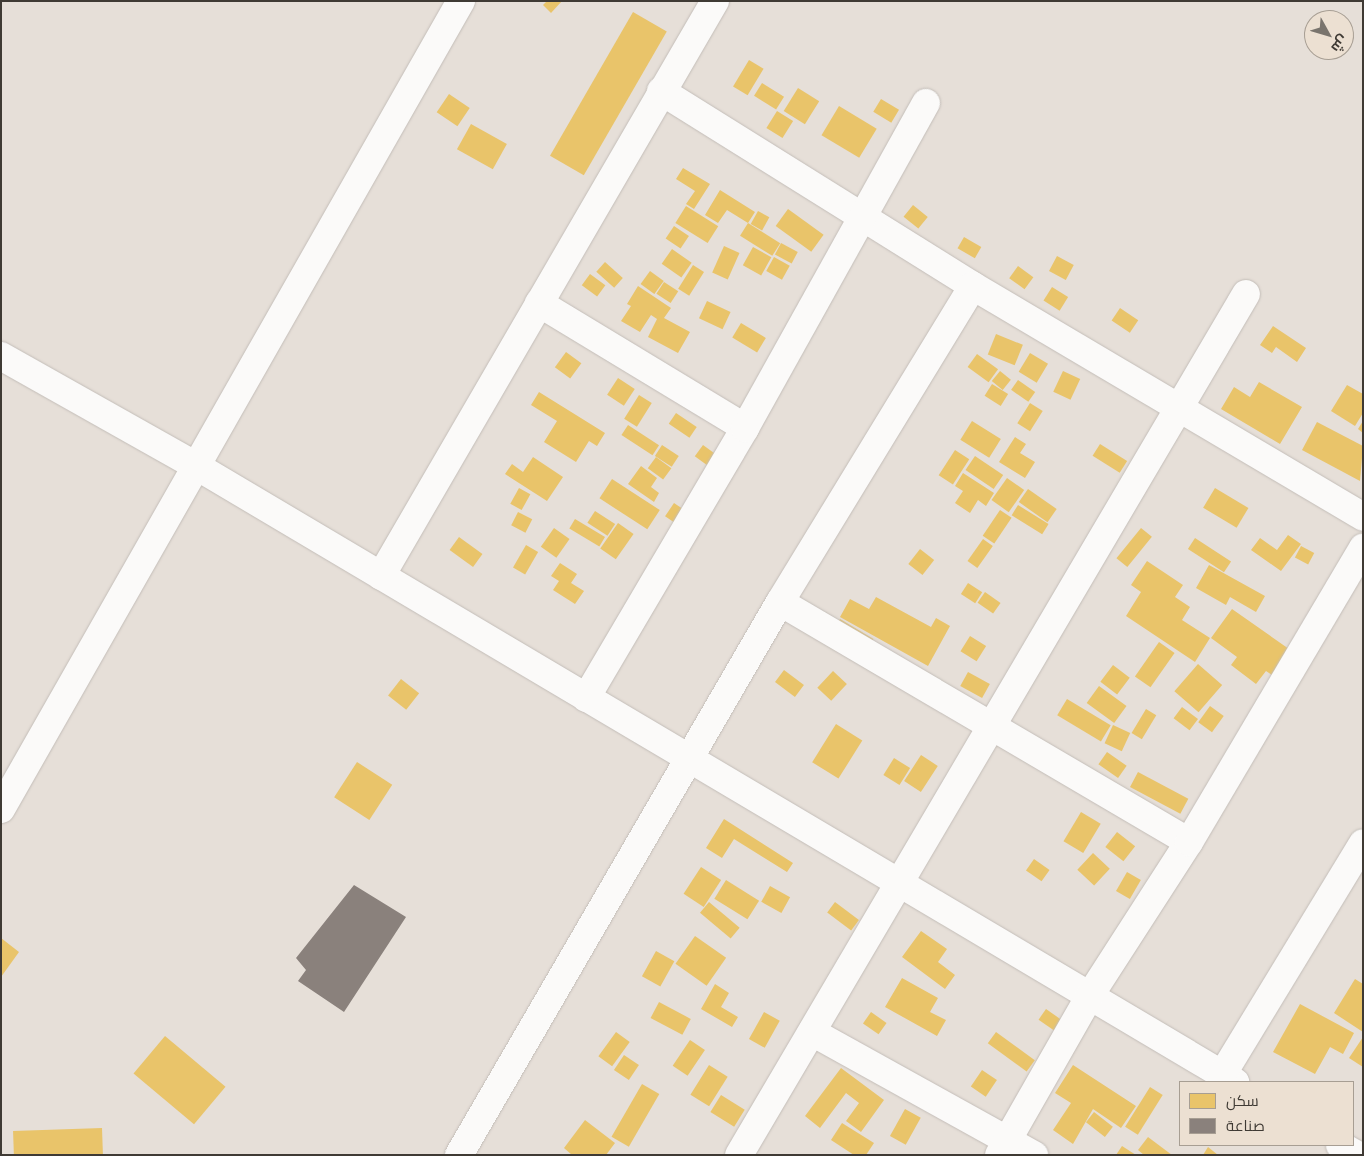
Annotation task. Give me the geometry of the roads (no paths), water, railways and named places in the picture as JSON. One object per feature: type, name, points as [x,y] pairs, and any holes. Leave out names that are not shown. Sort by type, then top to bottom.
[{"type":"street","points":[[1,809],[198,467],[461,1]]},
{"type":"street","points":[[381,576],[715,1]]},
{"type":"street","points":[[662,91],[973,286],[1179,406],[1363,517]]},
{"type":"street","points":[[586,698],[745,428],[864,218],[926,103]]},
{"type":"street","points":[[459,1155],[780,602],[973,286]]},
{"type":"street","points":[[739,1155],[1246,294]]},
{"type":"street","points":[[539,303],[745,428]]},
{"type":"street","points":[[1,356],[198,467],[1229,1078],[1363,843]]},
{"type":"street","points":[[1004,1147],[1090,996],[1189,842],[1363,548]]},
{"type":"street","points":[[780,602],[1189,842]]},
{"type":"street","points":[[812,1032],[1004,1147],[1034,1155]]},
{"type":"street","points":[[1342,1146],[1357,1155]]}]
